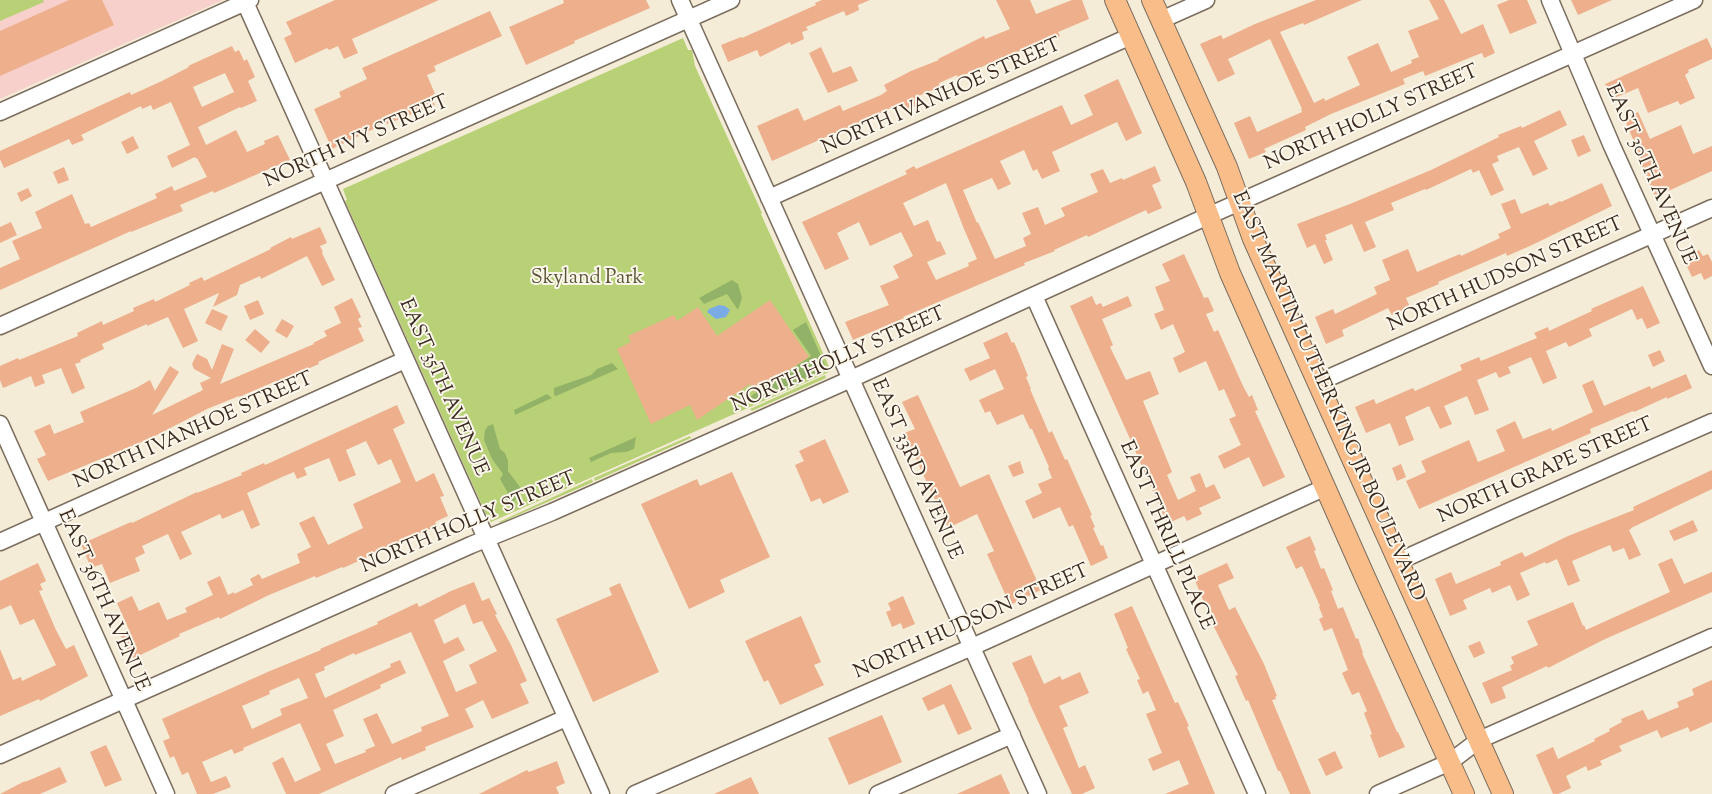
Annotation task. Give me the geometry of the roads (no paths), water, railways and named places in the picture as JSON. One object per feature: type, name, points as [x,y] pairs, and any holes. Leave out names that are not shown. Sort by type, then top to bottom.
[{"type":"main road","name":"EAST MARTIN LUTHER KING JR BOULEVARD","points":[[1115,0],[1196,182],[1230,273],[1464,794]]},
{"type":"main road","name":"EAST MARTIN LUTHER KING JR BOULEVARD","points":[[1152,0],[1227,167],[1253,239],[1503,794]]},
{"type":"street","name":"EAST 33RD AVENUE","points":[[680,0],[1038,794]]},
{"type":"street","name":"NORTH IVY STREET","points":[[0,326],[731,0]]},
{"type":"street","points":[[1161,20],[1206,0]]},
{"type":"street","name":"EAST 30TH AVENUE","points":[[1550,0],[1652,235],[1712,366]]},
{"type":"street","name":"NORTH HOLLY STREET","points":[[0,754],[851,379],[1208,216],[1694,0]]},
{"type":"street","points":[[0,112],[246,1]]},
{"type":"street","name":"EAST 35TH AVENUE","points":[[246,1],[601,794]]},
{"type":"street","name":"NORTH IVANHOE STREET","points":[[769,198],[1131,36]]},
{"type":"street","name":"NORTH HUDSON STREET","points":[[1317,383],[1712,208]]},
{"type":"street","name":"EAST THRILL PLACE","points":[[1034,296],[1257,794]]},
{"type":"street","name":"NORTH IVANHOE STREET","points":[[0,542],[406,360]]},
{"type":"street","name":"NORTH GRAPE STREET","points":[[1397,562],[1712,422]]},
{"type":"street","name":"EAST 36TH AVENUE","points":[[0,424],[166,794]]},
{"type":"street","name":"NORTH HUDSON STREET","points":[[635,794],[972,647],[1326,487]]},
{"type":"street","points":[[1378,794],[1450,762],[1479,740],[1712,637]]},
{"type":"street","points":[[394,794],[566,718]]},
{"type":"street","points":[[878,794],[1012,734]]},
{"type":"water","points":[[719,305],[725,306],[730,310],[726,317],[716,319],[707,312],[709,309]]},
{"type":"park label","name":"Skyland Park","points":[[587,280]]}]
